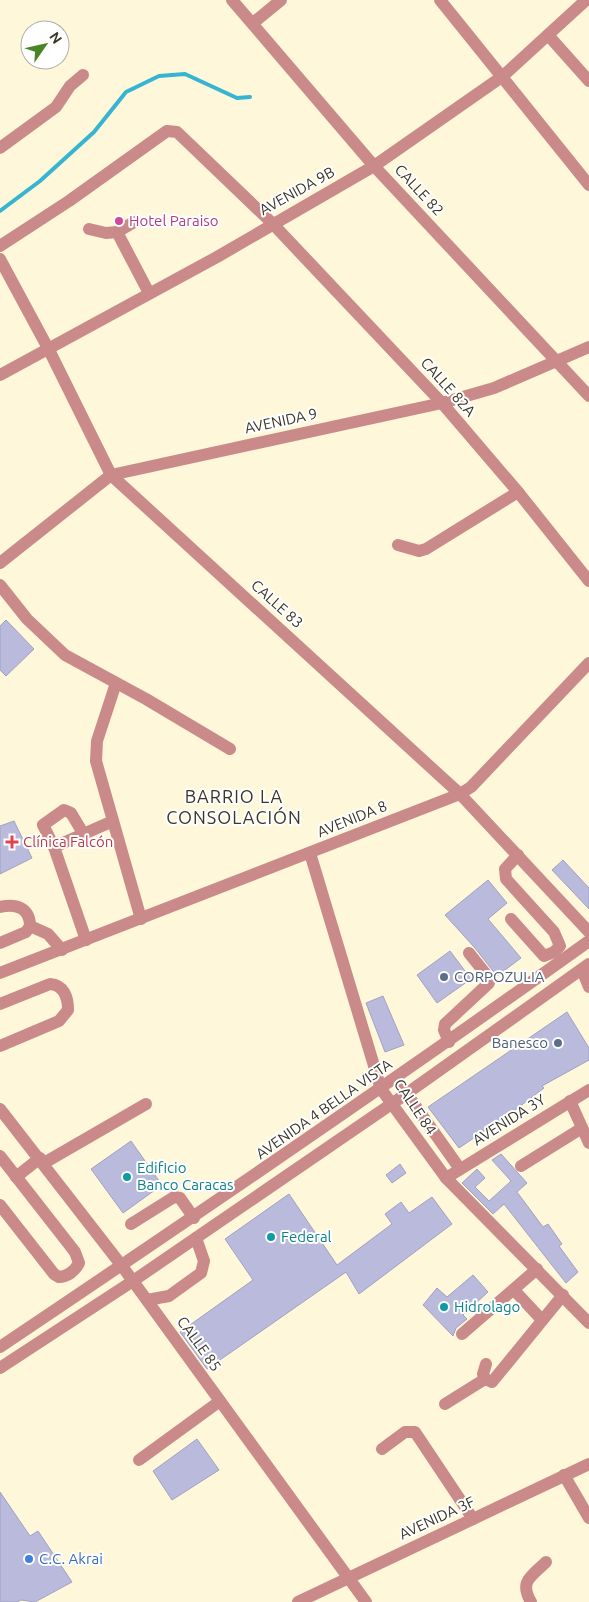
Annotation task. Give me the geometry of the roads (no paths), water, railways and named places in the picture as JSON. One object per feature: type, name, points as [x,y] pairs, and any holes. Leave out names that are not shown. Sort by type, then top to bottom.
[{"type":"street","name":"CALLE 82","points":[[232,0],[374,166],[589,396]]},
{"type":"street","points":[[253,23],[281,0]]},
{"type":"street","points":[[440,0],[589,185]]},
{"type":"street","name":"AVENIDA 9B","points":[[0,375],[49,350],[216,257],[272,223],[374,166],[503,76],[586,0]]},
{"type":"street","points":[[548,35],[589,81]]},
{"type":"street","points":[[0,148],[56,107],[70,86],[83,75]]},
{"type":"street","name":"CALLE 82A","points":[[0,246],[69,201],[167,131],[172,130],[184,136],[272,223],[442,403],[518,492],[589,581]]},
{"type":"street","points":[[89,229],[106,233],[117,232],[134,222]]},
{"type":"street","points":[[117,232],[149,293]]},
{"type":"street","name":"CALLE 83","points":[[0,258],[49,350],[111,475],[460,794],[589,932]]},
{"type":"street","name":"AVENIDA 9","points":[[0,563],[111,475],[442,403],[494,388],[589,347]]},
{"type":"street","points":[[398,545],[419,551],[426,549],[518,492]]},
{"type":"street","points":[[0,585],[27,619],[65,655],[230,749]]},
{"type":"street","name":"AVENIDA 8","points":[[0,973],[460,794],[471,787],[589,663]]},
{"type":"street","points":[[116,683],[96,751],[96,761],[141,919]]},
{"type":"street","points":[[83,833],[71,814],[64,810],[43,825],[54,846],[86,940]]},
{"type":"street","points":[[54,846],[113,821]]},
{"type":"street","name":"CALLE 84","points":[[310,853],[381,1089],[446,1178],[589,1323]]},
{"type":"street","points":[[511,919],[544,956],[554,952],[560,946],[554,932],[506,879],[505,869],[518,855]]},
{"type":"street","points":[[0,907],[10,904],[19,906],[27,914],[30,926],[26,932],[0,942]]},
{"type":"street","points":[[30,926],[48,934],[62,950]]},
{"type":"street","name":"AVENIDA 4 BELLA VISTA","points":[[0,1347],[194,1218],[396,1079],[589,941]]},
{"type":"street","points":[[448,1042],[444,1030],[445,1024],[489,983],[488,978],[469,953]]},
{"type":"street","points":[[0,1368],[196,1238],[585,968],[589,987]]},
{"type":"street","points":[[0,1004],[50,984],[60,987],[68,1003],[66,1015],[59,1021],[0,1046]]},
{"type":"street","name":"CALLE 84","points":[[396,1079],[460,1170]]},
{"type":"street","name":"AVENIDA 3Y","points":[[446,1178],[589,1090]]},
{"type":"street","points":[[570,1101],[589,1143]]},
{"type":"street","points":[[16,1177],[42,1160],[146,1104]]},
{"type":"street","name":"CALLE 85","points":[[0,1109],[42,1160],[122,1266],[366,1602]]},
{"type":"street","points":[[521,1166],[582,1128]]},
{"type":"street","points":[[0,1156],[75,1252],[79,1263],[76,1268],[64,1277],[54,1274],[0,1205]]},
{"type":"street","points":[[131,1224],[174,1197],[180,1198],[194,1218]]},
{"type":"street","points":[[147,1300],[169,1296],[201,1273],[204,1261],[196,1238]]},
{"type":"street","points":[[462,1334],[537,1269]]},
{"type":"street","points":[[514,1290],[542,1320]]},
{"type":"street","points":[[485,1379],[492,1382],[495,1380],[563,1296]]},
{"type":"street","points":[[485,1379],[483,1370],[486,1364]]},
{"type":"street","points":[[445,1404],[485,1379]]},
{"type":"street","points":[[139,1460],[220,1401]]},
{"type":"street","points":[[382,1449],[405,1432],[414,1432],[473,1519]]},
{"type":"street","name":"AVENIDA 3F","points":[[298,1602],[589,1464]]},
{"type":"street","points":[[564,1475],[589,1518]]},
{"type":"street","points":[[531,1602],[525,1592],[526,1583],[546,1562]]},
{"type":"waterway","points":[[0,211],[40,181],[94,132],[126,92],[159,76],[185,74],[237,98],[250,97]]},
{"type":"place","name":"Hotel Paraiso","points":[[119,221]]},
{"type":"place","name":"Clínica Falcón","points":[[12,842]]},
{"type":"place","name":"CORPOZULIA","points":[[444,977]]},
{"type":"place","name":"Banesco","points":[[558,1043]]},
{"type":"place","name":"Edificio Banco Caracas","points":[[127,1177]]},
{"type":"place","name":"Federal","points":[[271,1237]]},
{"type":"place","name":"Hidrolago","points":[[444,1307]]},
{"type":"place","name":"C.C. Akrai","points":[[29,1559]]},
{"type":"district","name":"BARRIO LA CONSOLACIÓN","points":[[234,808]]}]
